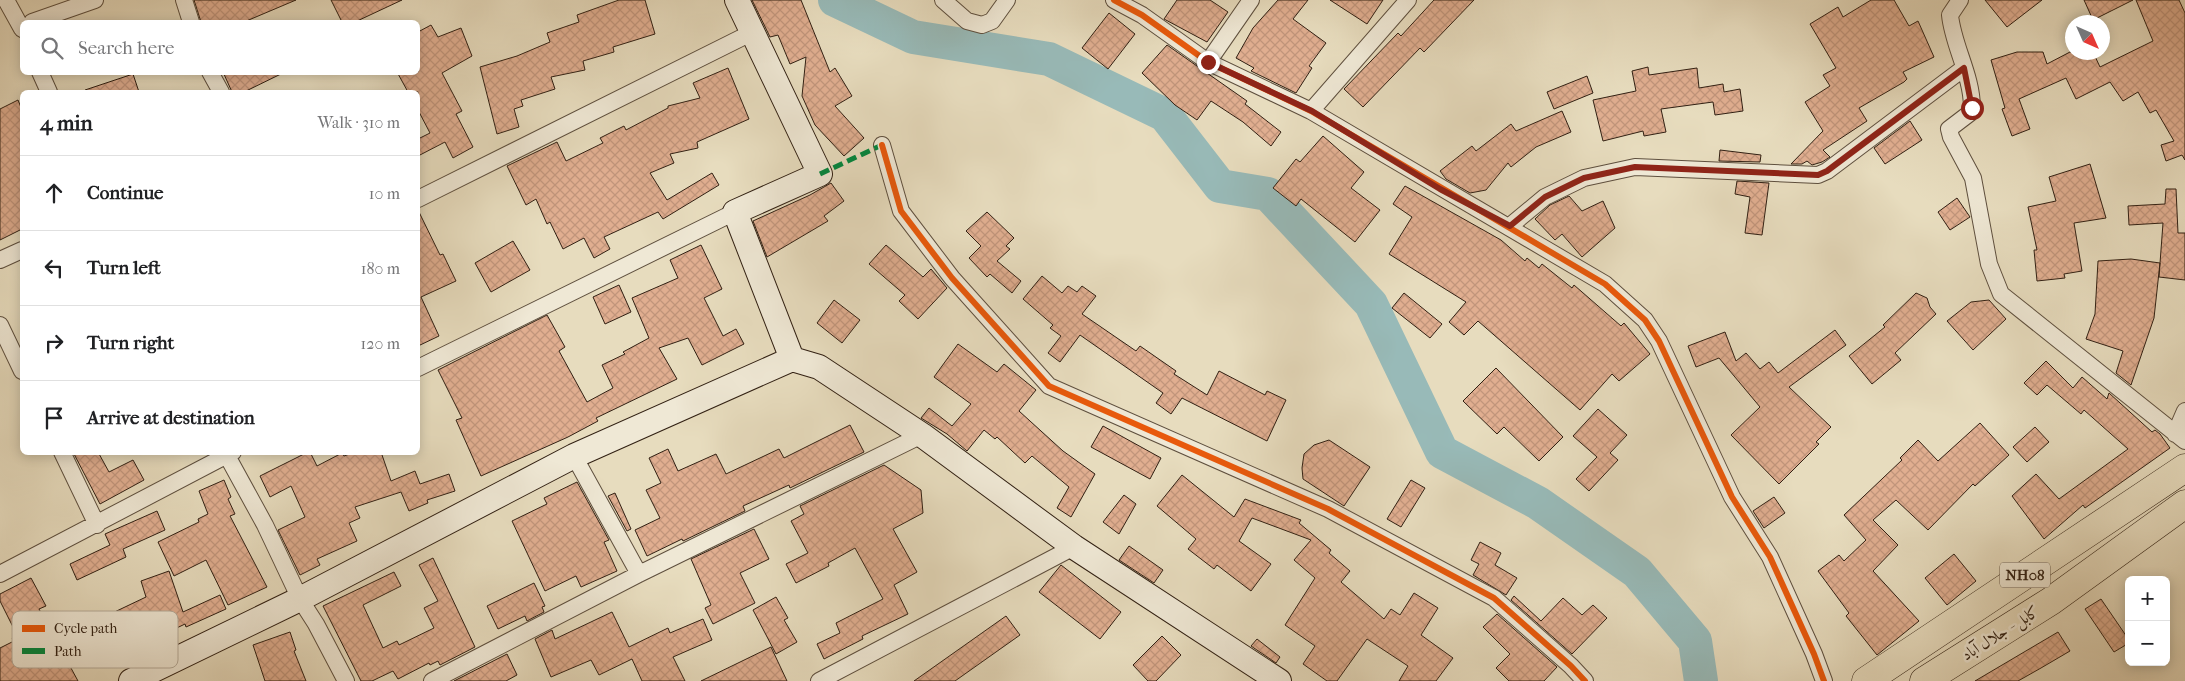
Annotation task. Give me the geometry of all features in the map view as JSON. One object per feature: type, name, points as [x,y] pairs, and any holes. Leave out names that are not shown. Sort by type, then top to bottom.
[{"type":"highway","name":"NH08","points":[[1866,681],[2185,468]]},
{"type":"highway","name":"کابل - جلال آباد","points":[[1924,681],[2051,600],[2185,504]]},
{"type":"main road","points":[[737,0],[820,174],[735,212],[792,359]]},
{"type":"main road","points":[[178,658],[300,599],[574,456],[792,359],[819,367],[922,435],[1074,547],[1279,681]]},
{"type":"main road","points":[[131,681],[158,668]]},
{"type":"street","points":[[6,0],[21,20]]},
{"type":"street","points":[[41,20],[95,0]]},
{"type":"street","points":[[184,0],[190,20]]},
{"type":"street","points":[[943,0],[967,21],[982,25],[992,21],[1007,0]]},
{"type":"street","points":[[1114,0],[1142,14],[1208,62],[1312,111],[1440,189],[1510,226],[1605,284],[1645,320],[1659,341],[1732,497],[1770,557],[1814,654],[1824,681]]},
{"type":"street","points":[[1208,62],[1251,0]]},
{"type":"street","points":[[1312,111],[1408,0]]},
{"type":"street","points":[[1960,0],[1950,15],[1951,27],[1964,68],[1972,108],[1970,113],[1949,130],[1973,178],[1989,264],[2001,294],[2180,438],[2185,410]]},
{"type":"street","points":[[420,198],[753,32]]},
{"type":"street","points":[[1510,226],[1545,197],[1584,178],[1635,167],[1818,175],[1827,171],[1964,68]]},
{"type":"street","points":[[41,75],[48,90]]},
{"type":"street","points":[[212,75],[221,90]]},
{"type":"street","points":[[882,145],[901,211],[952,278],[1049,386],[1328,509],[1494,598],[1571,666],[1584,681]]},
{"type":"street","points":[[420,367],[735,212]]},
{"type":"street","points":[[0,260],[20,251]]},
{"type":"street","points":[[0,325],[20,367]]},
{"type":"street","points":[[432,681],[639,574],[922,435]]},
{"type":"street","points":[[63,455],[98,525]]},
{"type":"street","points":[[0,574],[98,525],[226,455]]},
{"type":"street","points":[[229,455],[265,525],[300,599],[316,624],[346,681]]},
{"type":"street","points":[[574,456],[639,574]]},
{"type":"street","points":[[819,681],[1074,547]]},
{"type":"building","points":[[194,0],[296,0],[249,20],[200,20]]},
{"type":"building","points":[[331,0],[402,0],[359,20],[341,20]]},
{"type":"building","points":[[619,0],[645,0],[655,34],[613,47],[614,52],[583,61],[585,70],[551,77],[555,89],[521,100],[523,106],[514,109],[519,127],[497,134],[480,67],[517,56],[550,42],[547,33],[579,22],[577,15]]},
{"type":"building","points":[[752,0],[801,0],[830,72],[835,68],[852,96],[835,106],[864,138],[844,156],[815,125],[802,96],[806,57],[790,64],[778,35],[770,37]]},
{"type":"building","points":[[1177,0],[1210,0],[1228,12],[1207,42],[1164,19]]},
{"type":"building","points":[[1278,0],[1308,0],[1293,19],[1326,43],[1309,66],[1312,68],[1296,93],[1251,71],[1254,68],[1236,58],[1253,28]]},
{"type":"building","points":[[1330,0],[1383,0],[1367,24]]},
{"type":"building","points":[[1434,0],[1474,0],[1424,52],[1420,48],[1363,107],[1344,89],[1398,33],[1401,36]]},
{"type":"building","points":[[1871,0],[1894,0],[1909,26],[1918,21],[1934,57],[1903,72],[1907,79],[1904,82],[1859,108],[1867,121],[1823,150],[1830,157],[1812,165],[1807,161],[1802,164],[1791,164],[1823,131],[1805,102],[1830,86],[1823,75],[1836,68],[1810,24],[1838,7],[1843,17]]},
{"type":"building","points":[[1985,0],[2042,0],[2007,27]]},
{"type":"building","points":[[2084,0],[2133,0],[2103,15],[2091,15]]},
{"type":"building","points":[[2136,0],[2179,0],[2185,13],[2185,160],[2182,155],[2166,161],[2161,145],[2174,141],[2156,110],[2150,113],[2138,92],[2123,101],[2110,82],[2076,99],[2066,78],[2019,99],[2030,129],[2012,136],[2002,109],[2005,108],[1991,60],[2017,52],[2043,52],[2047,64],[2065,55],[2065,60],[2097,60],[2100,67],[2153,41]]},
{"type":"building","points":[[1109,13],[1135,34],[1108,69],[1082,48]]},
{"type":"building","points":[[431,25],[438,37],[461,28],[472,56],[442,73],[462,111],[456,114],[473,147],[453,158],[445,142],[420,155],[420,138],[430,133],[420,114],[420,90],[407,90],[399,75],[420,75],[420,31]]},
{"type":"building","points":[[1167,45],[1247,101],[1245,104],[1281,132],[1271,146],[1243,122],[1211,101],[1197,120],[1175,105],[1142,73]]},
{"type":"building","points":[[1648,67],[1649,75],[1697,68],[1699,88],[1723,84],[1724,92],[1740,89],[1743,111],[1715,115],[1713,102],[1661,109],[1666,132],[1644,136],[1643,131],[1603,141],[1593,100],[1636,91],[1632,71]]},
{"type":"building","points":[[728,68],[749,119],[697,142],[698,148],[670,154],[674,163],[650,173],[667,200],[712,173],[719,185],[663,219],[658,212],[604,237],[610,249],[594,258],[584,238],[563,249],[550,222],[547,224],[536,199],[526,205],[507,166],[557,142],[566,161],[603,143],[600,138],[624,126],[626,130],[668,108],[668,106],[700,98],[693,83]]},
{"type":"building","points":[[133,75],[138,90],[85,90]]},
{"type":"building","points":[[224,75],[279,75],[248,90],[231,90]]},
{"type":"building","points":[[1587,76],[1593,93],[1554,109],[1547,92]]},
{"type":"building","points":[[18,100],[20,105],[20,230],[0,240],[0,109]]},
{"type":"building","points":[[1562,111],[1571,132],[1536,147],[1511,167],[1508,163],[1486,190],[1470,193],[1446,179],[1440,171],[1472,146],[1476,151],[1511,124],[1516,131]]},
{"type":"building","points":[[1910,121],[1922,140],[1885,164],[1874,148]]},
{"type":"building","points":[[1323,136],[1364,172],[1351,188],[1380,210],[1355,242],[1301,199],[1296,206],[1273,188],[1296,159],[1300,162]]},
{"type":"building","points":[[1720,150],[1761,155],[1760,162],[1719,161]]},
{"type":"building","points":[[2090,164],[2106,218],[2074,223],[2082,271],[2064,274],[2065,278],[2037,281],[2034,250],[2037,250],[2028,207],[2056,201],[2049,177]]},
{"type":"building","points":[[1737,181],[1769,183],[1762,235],[1745,233],[1750,197],[1735,194]]},
{"type":"building","points":[[831,183],[844,201],[824,216],[828,221],[767,257],[753,221],[810,195]]},
{"type":"building","points":[[1405,186],[1501,240],[1525,261],[1527,258],[1539,268],[1542,264],[1572,288],[1574,285],[1621,326],[1624,323],[1650,354],[1619,381],[1612,374],[1580,410],[1478,321],[1464,335],[1449,322],[1466,302],[1389,254],[1412,217],[1393,204]]},
{"type":"building","points":[[2166,189],[2176,189],[2178,233],[2185,233],[2185,280],[2159,277],[2163,223],[2129,225],[2128,206],[2165,204]]},
{"type":"building","points":[[1569,196],[1582,211],[1603,201],[1615,228],[1582,257],[1562,234],[1555,240],[1535,219],[1550,205]]},
{"type":"building","points":[[1957,198],[1970,217],[1950,230],[1938,212]]},
{"type":"building","points":[[987,212],[1014,238],[1006,246],[1010,249],[997,261],[1021,281],[1012,293],[990,274],[987,277],[969,258],[981,246],[966,231]]},
{"type":"building","points":[[420,214],[440,255],[443,254],[456,281],[421,297],[439,336],[420,345]]},
{"type":"building","points":[[513,241],[530,270],[491,292],[475,263]]},
{"type":"building","points":[[701,245],[722,289],[704,298],[723,336],[736,329],[744,344],[702,365],[688,338],[659,348],[677,379],[596,418],[598,421],[568,437],[481,476],[456,420],[462,418],[438,370],[547,315],[565,347],[559,351],[587,402],[613,388],[602,365],[625,354],[623,352],[649,338],[632,298],[678,278],[670,260]]},
{"type":"building","points":[[886,245],[923,277],[931,269],[947,288],[918,319],[899,301],[905,295],[869,264]]},
{"type":"building","points":[[2131,259],[2160,263],[2154,318],[2131,385],[2116,373],[2123,351],[2086,339],[2095,314],[2098,261]]},
{"type":"building","points":[[1042,276],[1062,293],[1068,286],[1077,292],[1082,286],[1096,296],[1082,314],[1136,351],[1140,346],[1176,371],[1174,374],[1207,395],[1219,371],[1265,395],[1267,391],[1286,400],[1267,441],[1182,398],[1171,414],[1156,403],[1163,393],[1080,335],[1060,362],[1048,353],[1061,336],[1050,328],[1053,325],[1023,299]]},
{"type":"building","points":[[619,285],[631,312],[605,324],[593,297]]},
{"type":"building","points":[[1404,293],[1442,324],[1430,338],[1392,308]]},
{"type":"building","points":[[1916,293],[1927,298],[1930,307],[1936,314],[1895,353],[1901,360],[1872,384],[1849,356],[1885,327],[1883,325]]},
{"type":"building","points":[[834,300],[860,320],[842,343],[817,323]]},
{"type":"building","points":[[1989,300],[2006,319],[1973,350],[1947,321],[1971,302]]},
{"type":"building","points":[[1835,330],[1846,345],[1789,387],[1831,427],[1816,442],[1819,444],[1779,484],[1731,435],[1760,407],[1719,358],[1696,367],[1688,346],[1725,332],[1736,361],[1746,353],[1760,369],[1769,362],[1778,373]]},
{"type":"building","points":[[958,344],[997,372],[1004,364],[1036,390],[1019,411],[1063,451],[1095,474],[1071,517],[1057,508],[1069,487],[1032,456],[1025,463],[997,437],[995,439],[984,430],[967,451],[947,434],[921,418],[929,408],[952,426],[971,404],[934,377]]},
{"type":"building","points":[[2046,361],[2073,388],[2082,377],[2107,399],[2109,393],[2152,432],[2155,430],[2160,434],[2170,448],[2085,508],[2083,505],[2044,539],[2012,496],[2036,474],[2059,499],[2128,449],[2084,410],[2081,414],[2047,385],[2037,395],[2024,383]]},
{"type":"building","points":[[1496,368],[1563,437],[1539,461],[1504,427],[1497,434],[1463,401]]},
{"type":"building","points":[[1598,409],[1627,435],[1610,453],[1618,460],[1589,491],[1576,479],[1597,457],[1573,436]]},
{"type":"building","points":[[1980,423],[2009,455],[1975,486],[1973,484],[1928,530],[1896,500],[1873,520],[1898,545],[1873,571],[1919,621],[1877,655],[1846,616],[1849,613],[1818,571],[1839,555],[1844,561],[1866,540],[1844,515],[1902,460],[1900,458],[1918,440],[1938,461]]},
{"type":"building","points":[[850,425],[864,452],[790,488],[789,485],[743,506],[745,511],[647,556],[635,530],[660,518],[646,490],[661,483],[649,458],[668,449],[678,471],[716,454],[726,474],[779,449],[784,458]]},
{"type":"building","points":[[1103,426],[1161,458],[1150,479],[1091,447]]},
{"type":"building","points":[[2035,427],[2049,442],[2027,462],[2013,447]]},
{"type":"building","points":[[1329,440],[1370,467],[1344,506],[1303,479],[1304,454],[1314,445]]},
{"type":"building","points":[[75,455],[100,455],[109,472],[133,460],[144,480],[100,504]]},
{"type":"building","points":[[302,455],[312,455],[317,466],[338,455],[382,455],[391,481],[415,471],[420,484],[449,474],[455,491],[427,500],[428,503],[409,511],[401,492],[355,507],[360,518],[349,523],[357,541],[317,559],[320,565],[300,575],[278,530],[305,517],[291,486],[270,497],[260,476]]},
{"type":"building","points":[[884,465],[921,490],[923,513],[893,529],[917,572],[894,585],[908,614],[862,636],[863,639],[824,659],[817,644],[840,633],[836,623],[883,599],[855,548],[828,563],[829,566],[796,583],[786,564],[808,553],[791,521],[804,514],[800,506]]},
{"type":"building","points":[[1182,475],[1234,517],[1245,499],[1301,520],[1299,523],[1331,550],[1329,553],[1350,571],[1341,582],[1384,619],[1391,609],[1400,615],[1414,593],[1438,608],[1421,635],[1453,658],[1436,681],[1399,681],[1408,666],[1367,639],[1337,681],[1327,681],[1303,664],[1315,646],[1285,625],[1315,578],[1294,560],[1311,540],[1252,518],[1239,541],[1271,564],[1251,591],[1217,565],[1214,569],[1188,549],[1196,539],[1157,506]]},
{"type":"building","points":[[224,480],[231,497],[228,499],[235,514],[230,516],[267,587],[228,605],[206,560],[174,576],[158,542],[199,522],[198,519],[208,514],[199,491]]},
{"type":"building","points":[[1411,480],[1425,488],[1401,527],[1387,519]]},
{"type":"building","points":[[577,482],[609,540],[604,542],[617,571],[581,587],[576,576],[545,591],[512,521],[547,504],[544,498]]},
{"type":"building","points":[[615,493],[631,529],[627,531],[608,496]]},
{"type":"building","points":[[1124,495],[1136,504],[1119,534],[1103,522]]},
{"type":"building","points":[[1774,497],[1785,513],[1764,528],[1753,511]]},
{"type":"building","points":[[157,511],[165,530],[123,549],[126,557],[77,580],[70,564],[110,545],[105,534]]},
{"type":"building","points":[[754,529],[769,559],[740,573],[755,603],[713,624],[705,608],[711,605],[691,559]]},
{"type":"building","points":[[1480,542],[1501,553],[1495,565],[1517,578],[1506,595],[1473,575],[1479,564],[1471,560]]},
{"type":"building","points":[[1129,546],[1163,570],[1154,583],[1119,560]]},
{"type":"building","points":[[1954,554],[1976,581],[1947,605],[1925,578]]},
{"type":"building","points":[[433,558],[475,647],[440,665],[438,661],[430,665],[429,663],[398,679],[393,671],[372,681],[361,681],[323,606],[394,572],[401,586],[363,605],[383,648],[397,641],[399,645],[434,628],[424,608],[438,601],[419,565]]},
{"type":"building","points":[[1061,565],[1121,612],[1100,639],[1039,592]]},
{"type":"building","points":[[169,571],[183,612],[220,595],[226,609],[186,627],[185,624],[178,627],[178,611],[117,611],[146,597],[141,581]]},
{"type":"building","points":[[31,578],[46,606],[39,609],[40,611],[12,611],[12,625],[0,601],[0,594]]},
{"type":"building","points":[[534,583],[545,606],[542,607],[544,612],[527,621],[525,616],[498,629],[487,606]]},
{"type":"building","points":[[1514,596],[1541,621],[1563,598],[1582,615],[1593,605],[1607,618],[1572,654],[1511,600]]},
{"type":"building","points":[[776,597],[788,618],[784,620],[797,642],[776,654],[753,610]]},
{"type":"building","points":[[2101,599],[2125,634],[2125,645],[2114,652],[2085,609]]},
{"type":"building","points":[[612,612],[629,647],[668,628],[670,633],[703,619],[712,640],[673,657],[685,681],[642,681],[632,659],[599,675],[591,660],[551,677],[535,639],[552,630],[555,639]]},
{"type":"building","points":[[1497,614],[1557,667],[1544,681],[1509,681],[1496,668],[1510,654],[1483,627]]},
{"type":"building","points":[[1006,616],[1020,635],[955,681],[914,681]]},
{"type":"building","points":[[290,632],[296,650],[294,651],[306,681],[265,681],[253,645]]},
{"type":"building","points":[[2058,632],[2070,651],[2018,681],[1975,681]]},
{"type":"building","points":[[1162,636],[1181,655],[1156,681],[1148,681],[1133,665]]},
{"type":"building","points":[[1257,639],[1280,657],[1276,663],[1251,646]]},
{"type":"building","points":[[12,642],[12,668],[71,668],[78,681],[0,681],[0,648]]},
{"type":"building","points":[[771,647],[787,681],[701,681]]},
{"type":"building","points":[[507,654],[517,675],[506,681],[454,681]]},
{"type":"waterway","points":[[835,0],[913,37],[1049,59],[1165,115],[1220,186],[1268,194],[1371,304],[1442,452],[1538,503],[1637,572],[1695,641],[1701,681]]},
{"type":"marked path","points":[[820,174],[882,145]]},
{"type":"cycle path","points":[[1114,0],[1142,15],[1208,62],[1311,111],[1605,284],[1645,320],[1659,341],[1732,497],[1770,557],[1814,654],[1824,681]]},
{"type":"cycle path","points":[[882,145],[901,211],[952,278],[1049,386],[1328,509],[1494,598],[1571,666],[1585,681]]},
{"type":"route","points":[[1208,62],[1312,111],[1440,189],[1510,226],[1545,197],[1584,178],[1635,167],[1716,169],[1780,175],[1818,175],[1827,171],[1964,68],[1972,108]]}]
